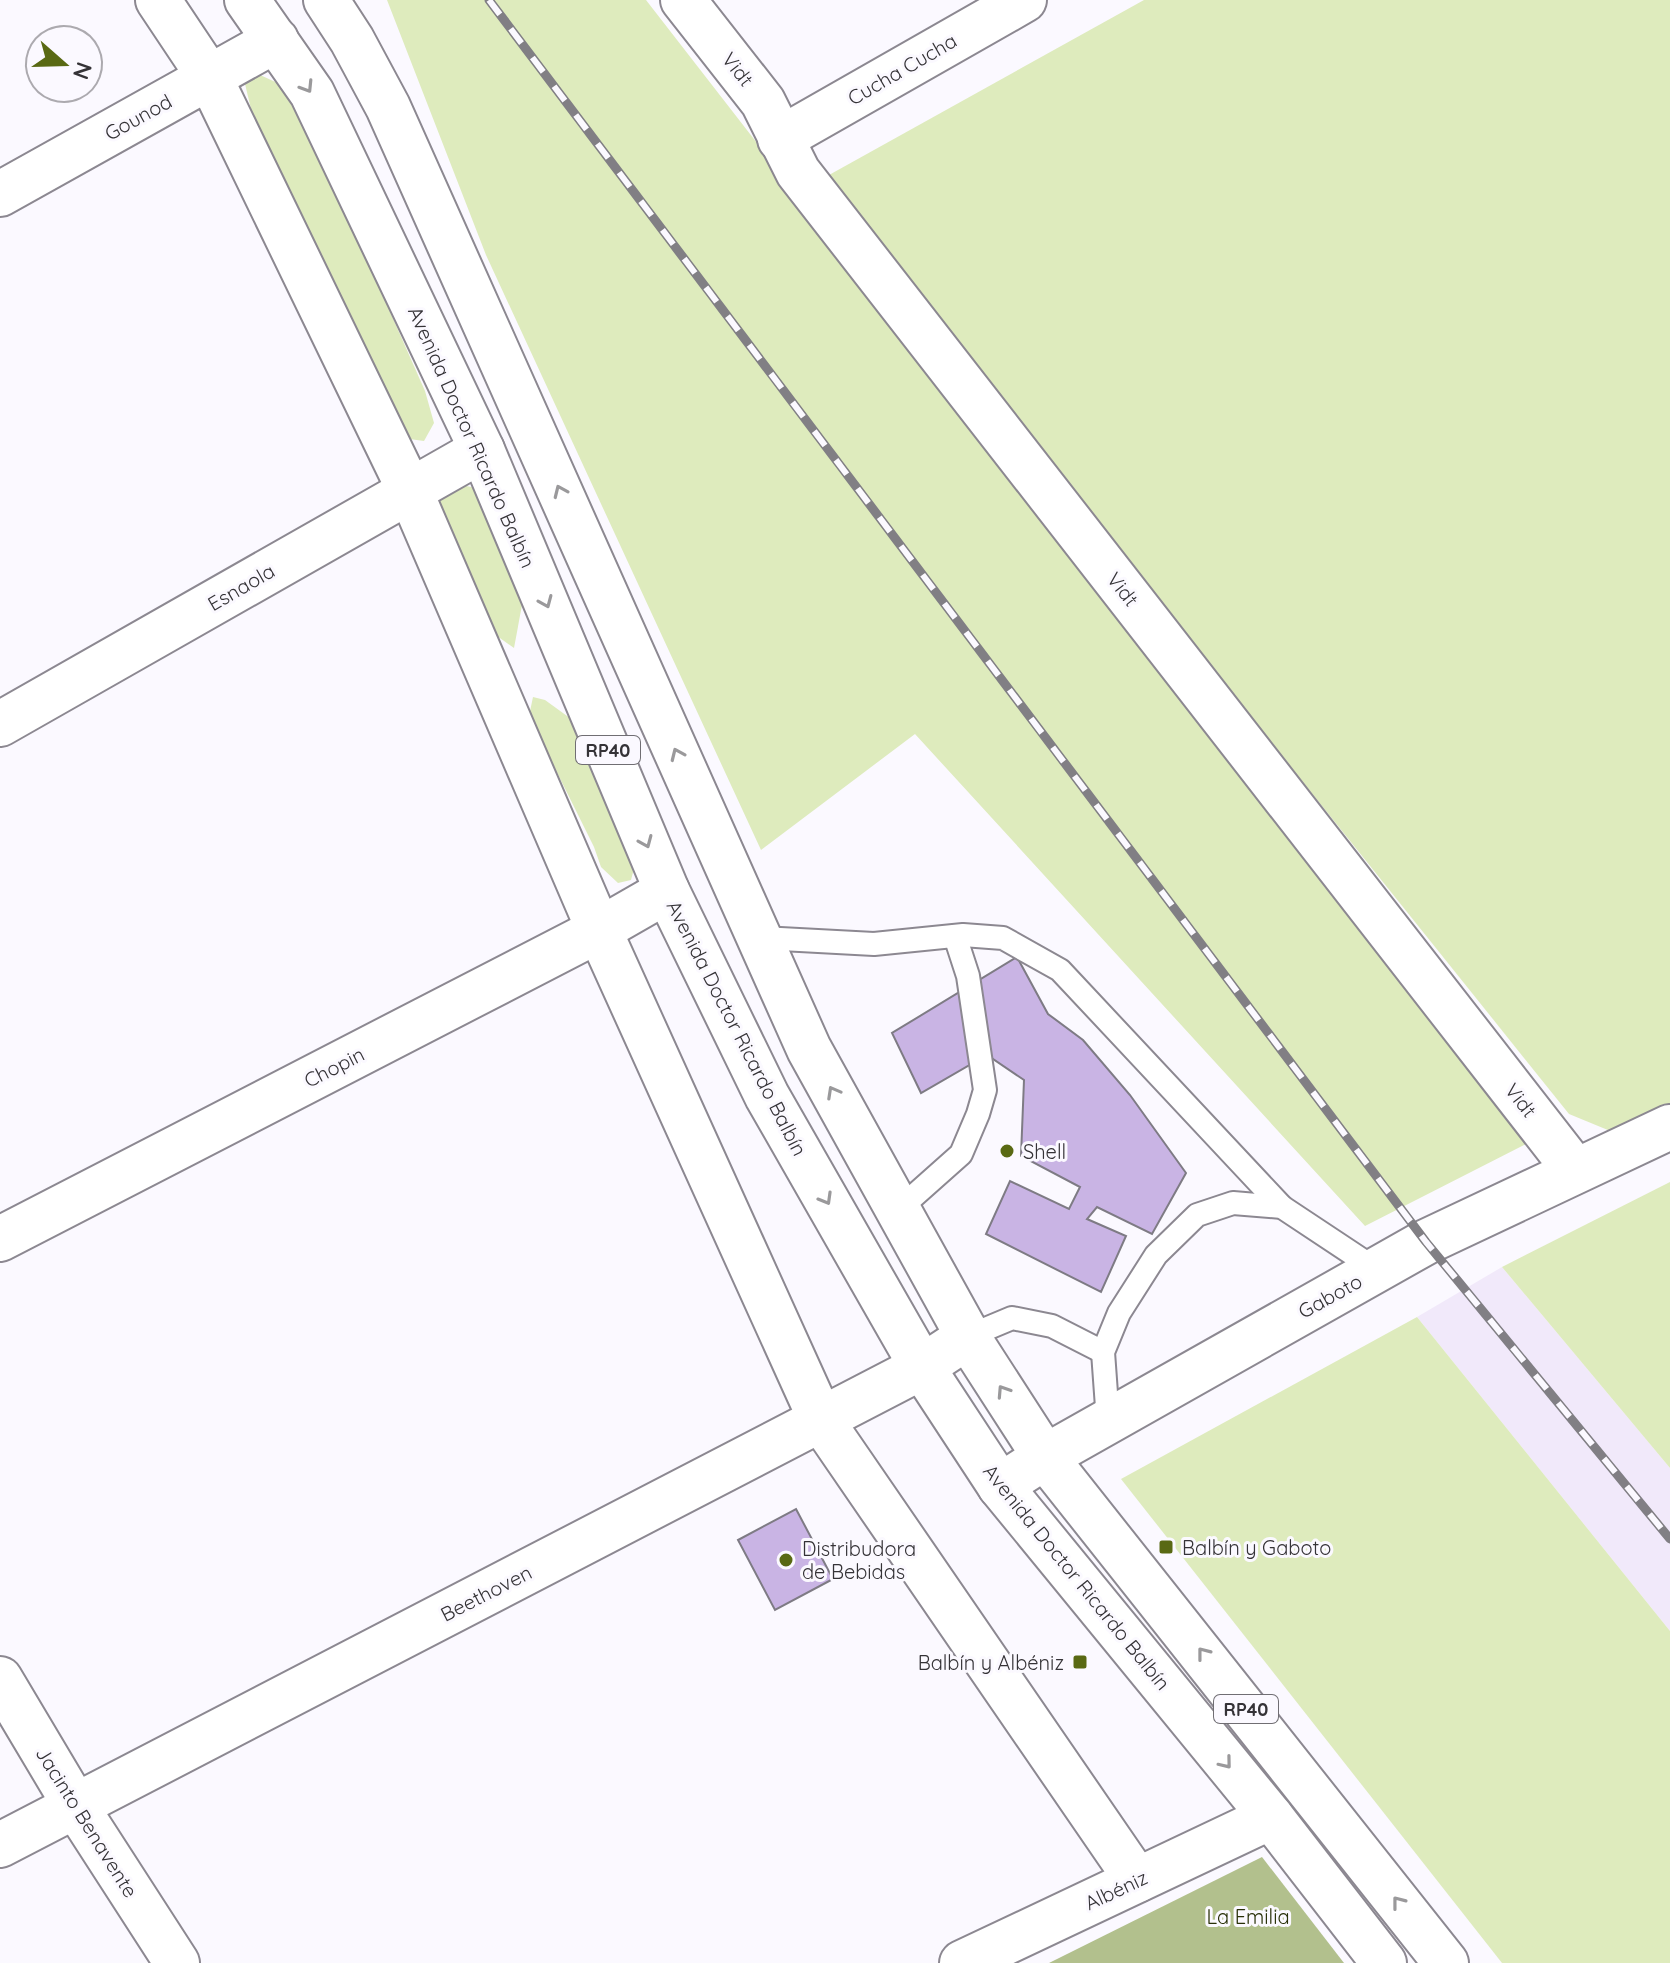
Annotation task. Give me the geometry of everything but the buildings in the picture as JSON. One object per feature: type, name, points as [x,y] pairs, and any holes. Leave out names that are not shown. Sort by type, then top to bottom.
[{"type":"street","points":[[158,0],[210,78],[410,491],[599,930],[821,1420],[1137,1880]]},
{"type":"street","name":"Avenida Doctor Ricardo Balbín","points":[[247,0],[312,93],[482,450],[667,891],[767,1096],[922,1367],[1000,1486],[1271,1817],[1384,1963]]},
{"type":"street","name":"RP40","points":[[326,0],[352,40],[388,107],[809,1049],[969,1336],[1045,1457],[1446,1963]]},
{"type":"street","name":"Vidt","points":[[683,0],[763,102],[798,172],[1575,1170]]},
{"type":"street","name":"Cucha Cucha","points":[[780,139],[1024,0]]},
{"type":"street","name":"Gounod","points":[[0,194],[276,40]]},
{"type":"street","name":"Esnaola","points":[[0,724],[482,450]]},
{"type":"street","name":"Chopin","points":[[0,1239],[599,930],[667,891]]},
{"type":"street","name":"Gaboto","points":[[1000,1486],[1108,1421],[1468,1220],[1670,1127]]},
{"type":"street","name":"Beethoven","points":[[0,1845],[922,1367],[969,1336]]},
{"type":"street","name":"Jacinto Benavente","points":[[0,1679],[75,1805],[177,1963]]},
{"type":"street","name":"Albéniz","points":[[962,1963],[1271,1817]]},
{"type":"lane","points":[[898,1210],[961,1154],[985,1090],[968,976],[955,936]]},
{"type":"lane","points":[[760,938],[874,944],[955,936],[1003,938],[1060,970],[1282,1207],[1377,1270]]},
{"type":"lane","points":[[1108,1421],[1103,1352],[1119,1313],[1156,1255],[1197,1215],[1233,1203],[1282,1207]]},
{"type":"lane","points":[[969,1336],[1012,1318],[1052,1326],[1103,1352]]},
{"type":"shaded area","points":[[1502,1267],[1670,1468],[1670,1631],[1417,1317]]},
{"type":"green space","points":[[387,0],[646,0],[1532,1141],[1365,1226],[915,734],[761,850],[486,255]]},
{"type":"green space","points":[[1144,0],[1670,0],[1670,1123],[1637,1142],[1569,1114],[820,180]]},
{"type":"green space","points":[[258,74],[284,86],[305,119],[425,391],[434,423],[424,441],[402,438],[257,134],[245,84]]},
{"type":"green space","points":[[447,482],[476,488],[497,521],[522,605],[514,648],[490,631],[435,499]]},
{"type":"green space","points":[[533,697],[545,700],[574,721],[636,861],[631,880],[618,883],[601,867],[529,716]]},
{"type":"green space","points":[[1670,1182],[1670,1468],[1502,1267]]},
{"type":"green space","points":[[1417,1317],[1670,1631],[1670,1963],[1502,1963],[1121,1479]]},
{"type":"green space","name":"La Emilia","points":[[1262,1857],[1344,1963],[1049,1963]]},
{"type":"railway","points":[[489,0],[1426,1242],[1670,1539]]},
{"type":"place","name":"Shell","points":[[1007,1151]]},
{"type":"place","name":"Balbín y Gaboto","points":[[1166,1547]]},
{"type":"place","name":"Distribudora de Bebidas","points":[[786,1560]]},
{"type":"place","name":"Balbín y Albéniz","points":[[1080,1662]]}]
